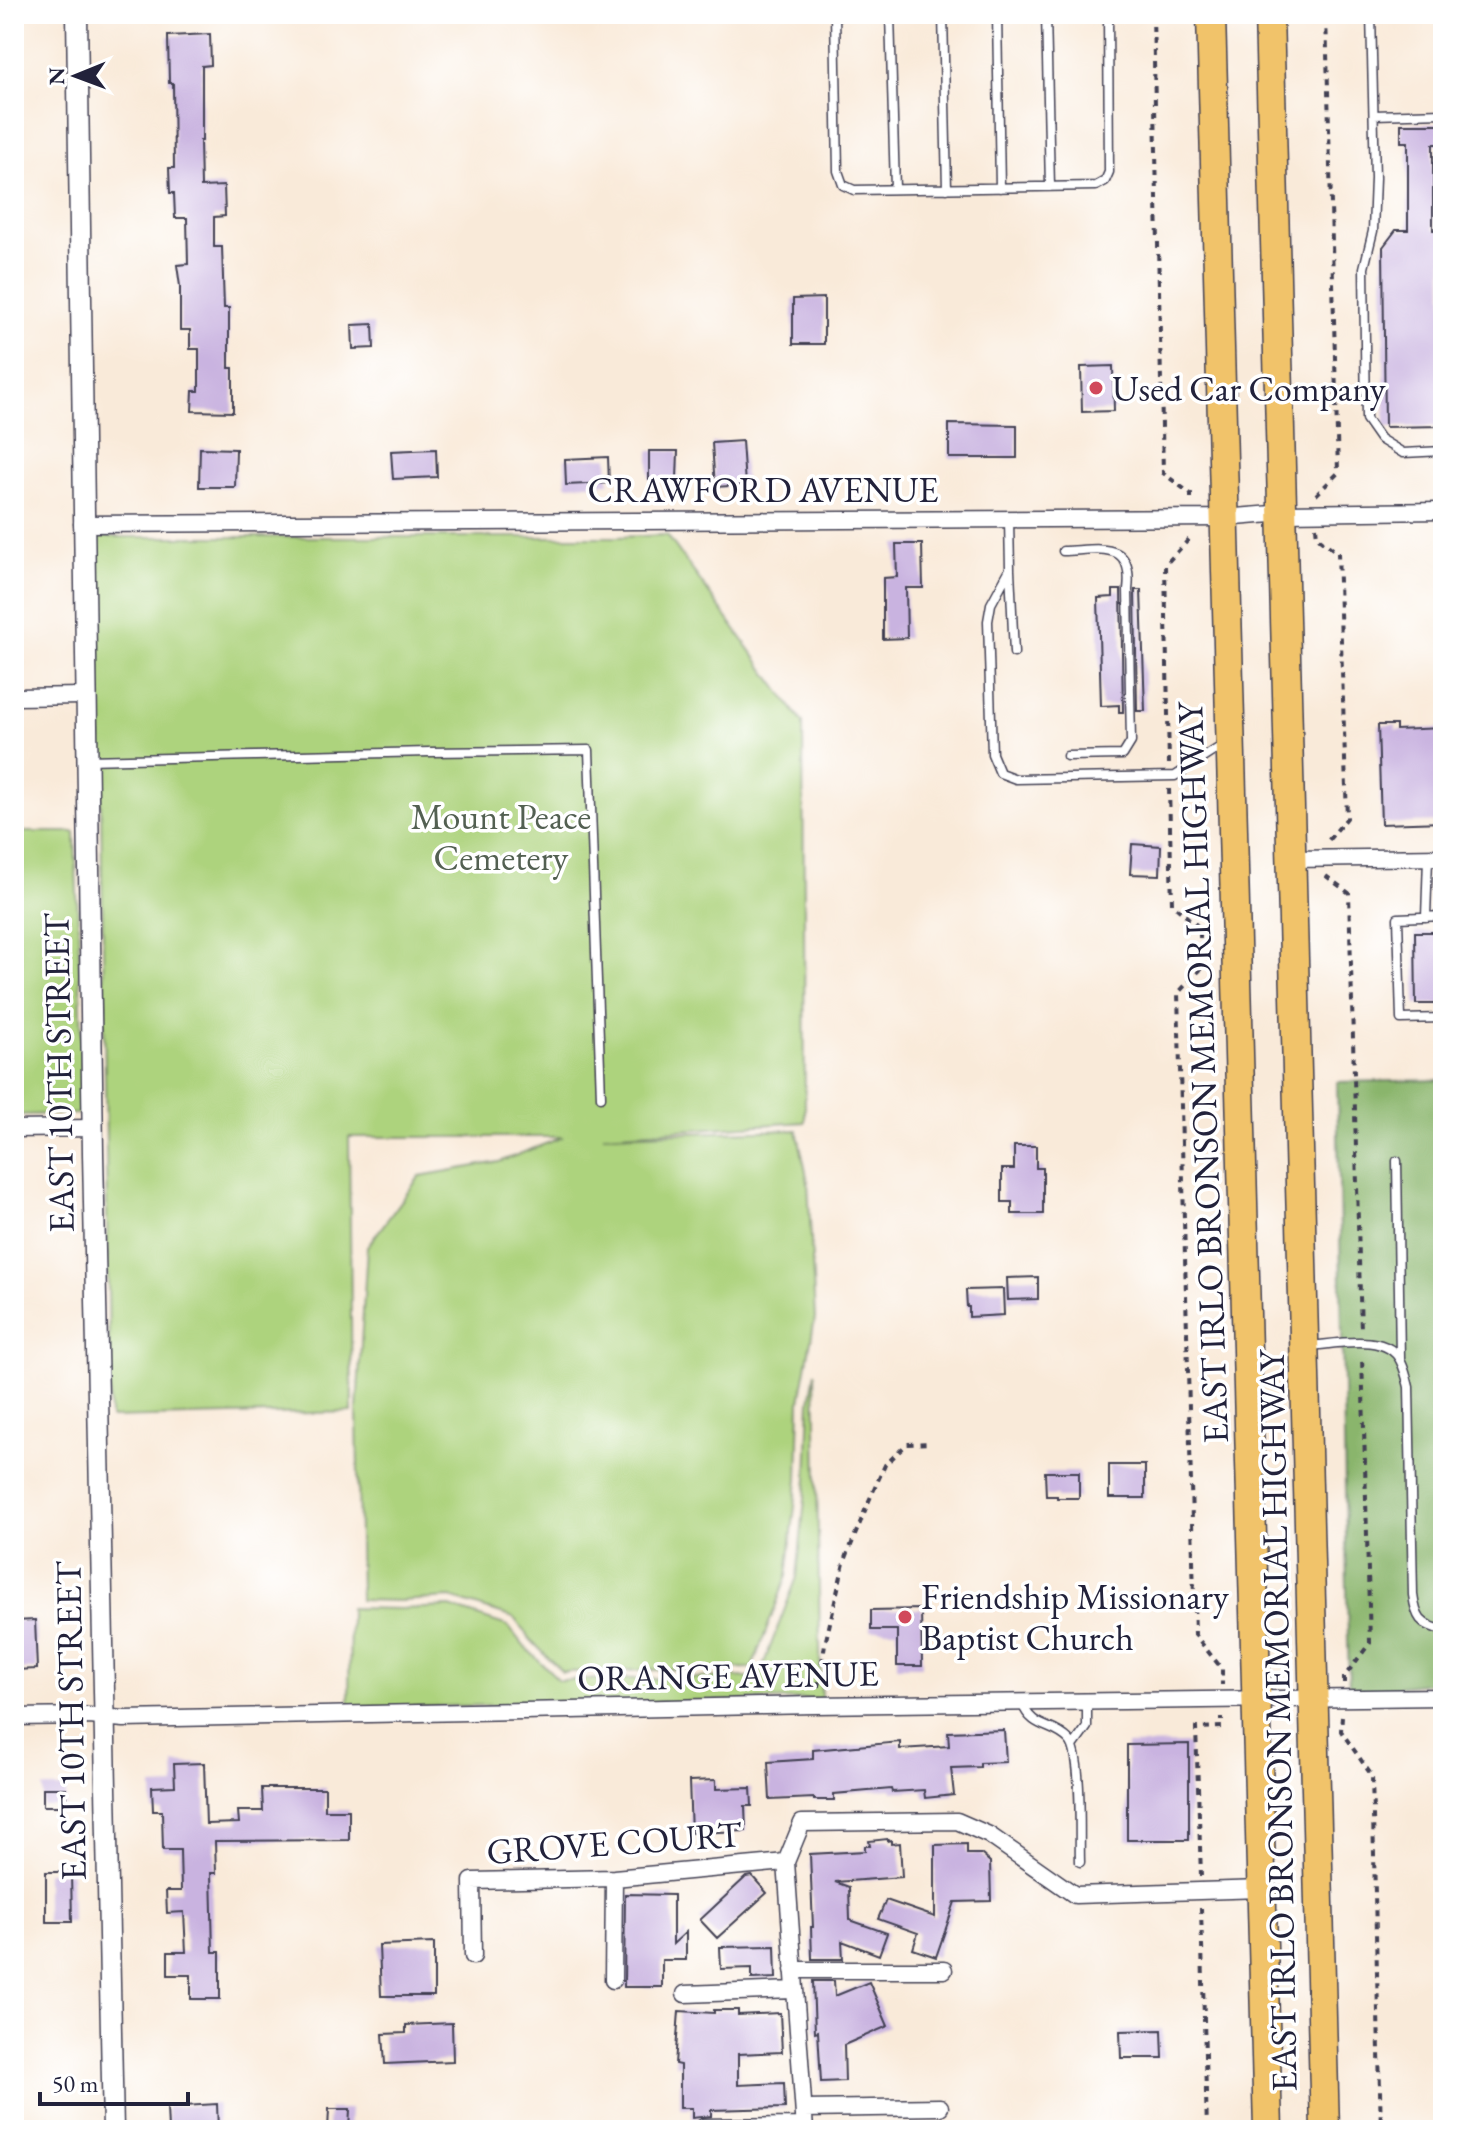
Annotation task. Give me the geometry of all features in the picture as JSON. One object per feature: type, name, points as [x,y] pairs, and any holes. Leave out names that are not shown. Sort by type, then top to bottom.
[{"type":"highway","name":"EAST IRLO BRONSON MEMORIAL HIGHWAY","points":[[1211,14],[1268,2130]]},
{"type":"highway","name":"EAST IRLO BRONSON MEMORIAL HIGHWAY","points":[[1269,14],[1305,1346],[1329,1699],[1325,2130]]},
{"type":"street","name":"EAST 10TH STREET","points":[[77,14],[86,760],[113,2130]]},
{"type":"street","name":"CRAWFORD AVENUE","points":[[82,524],[1224,518],[1283,513],[1443,511]]},
{"type":"street","points":[[14,697],[85,696]]},
{"type":"street","points":[[1292,859],[1435,857]]},
{"type":"street","points":[[14,1129],[93,1128]]},
{"type":"street","name":"ORANGE AVENUE","points":[[14,1717],[124,1719],[815,1705],[1443,1697]]},
{"type":"street","points":[[805,2122],[786,1862],[802,1823],[957,1821],[989,1835],[1075,1895],[1262,1889]]},
{"type":"street","name":"GROVE COURT","points":[[473,1956],[472,1881],[614,1878],[786,1862]]},
{"type":"street","points":[[613,1980],[614,1878]]},
{"type":"street","points":[[793,1970],[944,1970]]},
{"type":"street","points":[[685,1994],[794,1990]]},
{"type":"street","points":[[704,2127],[805,2122],[940,2107]]},
{"type":"lane","points":[[835,14],[838,171],[843,185],[854,190],[1096,186],[1105,181],[1109,172],[1108,14]]},
{"type":"lane","points":[[890,14],[895,189]]},
{"type":"lane","points":[[943,14],[947,189]]},
{"type":"lane","points":[[997,14],[1000,188]]},
{"type":"lane","points":[[1046,14],[1050,187]]},
{"type":"lane","points":[[1371,14],[1375,178],[1373,231],[1364,268],[1366,419],[1380,439],[1403,453],[1443,451]]},
{"type":"lane","points":[[1374,115],[1443,113]]},
{"type":"lane","points":[[1009,520],[1014,653]]},
{"type":"lane","points":[[1063,551],[1101,550],[1119,554],[1125,559],[1130,575],[1131,742],[1123,755],[1067,756]]},
{"type":"lane","points":[[1010,569],[991,604],[988,621],[992,754],[1000,773],[1016,779],[1175,776],[1231,740]]},
{"type":"lane","points":[[86,760],[589,750],[601,1097]]},
{"type":"lane","points":[[1426,917],[1435,857]]},
{"type":"lane","points":[[1443,916],[1398,918],[1401,1019],[1443,1018]]},
{"type":"lane","points":[[1397,1161],[1400,1359],[1409,1387],[1413,1595],[1415,1613],[1426,1625],[1443,1630]]},
{"type":"lane","points":[[1305,1346],[1370,1342],[1384,1345],[1400,1359]]},
{"type":"lane","points":[[1074,1745],[1087,1727],[1087,1701]]},
{"type":"lane","points":[[1022,1702],[1033,1720],[1068,1737],[1074,1745],[1078,1763],[1080,1862]]},
{"type":"path","points":[[1153,14],[1163,473],[1191,494],[1192,518],[1192,538],[1165,565],[1172,904],[1200,928],[1200,970],[1178,993],[1195,1635],[1222,1669],[1222,1727],[1196,1728],[1207,2130]]},
{"type":"path","points":[[1326,14],[1338,473],[1316,495],[1315,513],[1317,537],[1338,553],[1343,645],[1347,818],[1326,842],[1326,876],[1349,893],[1370,1643],[1329,1699],[1341,1731],[1372,1776],[1381,2130]]},
{"type":"path","points":[[815,1705],[825,1644],[844,1563],[868,1503],[885,1465],[907,1444],[929,1443]]},
{"type":"green space","name":"Mount Peace Cemetery","points":[[667,535],[803,723],[805,1122],[603,1135],[797,1130],[808,1182],[815,1318],[800,1401],[798,1479],[787,1576],[752,1668],[562,1672],[514,1618],[451,1598],[360,1600],[357,1409],[367,1247],[420,1176],[499,1162],[563,1137],[349,1137],[352,1412],[110,1418],[97,537]]},
{"type":"green space","points":[[14,832],[75,832],[84,1101],[80,1114],[14,1115]]},
{"type":"green space","points":[[1443,1080],[1443,1682],[1349,1692],[1337,1082]]},
{"type":"green space","points":[[815,1372],[821,1699],[349,1708],[350,1608],[450,1607],[508,1626],[559,1680],[758,1675],[797,1577]]},
{"type":"building","points":[[210,34],[211,65],[202,66],[201,187],[224,186],[225,216],[214,217],[214,247],[222,247],[224,308],[229,308],[229,368],[233,368],[233,412],[192,411],[193,391],[199,391],[199,349],[190,349],[190,330],[180,330],[177,265],[188,264],[187,218],[175,218],[174,193],[170,193],[169,168],[174,168],[173,83],[169,83],[168,36]]},
{"type":"building","points":[[1401,124],[1439,124],[1439,144],[1433,144],[1433,230],[1443,230],[1443,426],[1385,427],[1383,247],[1396,230],[1408,230],[1408,142],[1401,142]]},
{"type":"building","points":[[824,298],[824,344],[793,344],[793,299]]},
{"type":"building","points":[[373,324],[374,348],[353,349],[352,325]]},
{"type":"building","points":[[1113,366],[1114,411],[1082,412],[1081,367]]},
{"type":"building","points":[[949,424],[1017,425],[1017,458],[949,458]]},
{"type":"building","points":[[742,441],[745,485],[715,487],[712,443]]},
{"type":"building","points":[[200,448],[236,449],[235,487],[199,487]]},
{"type":"building","points":[[436,449],[437,477],[393,479],[391,451]]},
{"type":"building","points":[[649,451],[678,451],[677,479],[649,479]]},
{"type":"building","points":[[608,457],[609,483],[566,485],[565,459]]},
{"type":"building","points":[[896,544],[922,544],[923,588],[906,588],[907,638],[883,639],[883,578],[897,577]]},
{"type":"building","points":[[1113,590],[1121,590],[1123,712],[1119,712],[1119,705],[1101,706],[1098,598],[1113,597]]},
{"type":"building","points":[[1135,590],[1141,590],[1145,711],[1137,711]]},
{"type":"building","points":[[1378,725],[1396,725],[1396,730],[1443,728],[1443,822],[1381,824]]},
{"type":"building","points":[[1132,844],[1161,846],[1160,875],[1130,874]]},
{"type":"building","points":[[1415,932],[1443,932],[1443,1004],[1416,1004]]},
{"type":"building","points":[[1014,1146],[1036,1146],[1036,1168],[1043,1168],[1043,1214],[1012,1214],[1012,1202],[1002,1202],[1002,1169],[1014,1169]]},
{"type":"building","points":[[1038,1277],[1038,1299],[1008,1300],[1007,1278]]},
{"type":"building","points":[[1003,1289],[1004,1315],[969,1317],[966,1290]]},
{"type":"building","points":[[1109,1465],[1145,1465],[1145,1498],[1109,1498]]},
{"type":"building","points":[[1045,1472],[1079,1472],[1079,1498],[1046,1496]]},
{"type":"building","points":[[921,1609],[922,1666],[897,1666],[897,1630],[871,1630],[871,1610]]},
{"type":"building","points":[[35,1620],[37,1669],[14,1670],[14,1621]]},
{"type":"building","points":[[1004,1730],[1006,1762],[951,1768],[954,1795],[925,1798],[924,1790],[892,1792],[891,1789],[834,1794],[834,1800],[770,1800],[768,1762],[813,1759],[813,1750],[900,1742],[900,1749],[949,1746],[948,1732]]},
{"type":"building","points":[[1189,1744],[1189,1840],[1127,1840],[1127,1745]]},
{"type":"building","points":[[204,1763],[206,1824],[239,1823],[238,1811],[263,1811],[262,1788],[325,1788],[325,1810],[349,1810],[349,1840],[215,1841],[216,1873],[211,1873],[213,1952],[220,1952],[220,1999],[191,1999],[191,1975],[168,1975],[168,1952],[186,1952],[184,1912],[167,1913],[166,1891],[181,1891],[180,1850],[163,1850],[162,1811],[153,1811],[152,1787],[175,1786],[174,1764]]},
{"type":"building","points":[[716,1780],[716,1789],[751,1788],[752,1806],[745,1806],[746,1831],[691,1833],[689,1781]]},
{"type":"building","points":[[43,1788],[66,1788],[66,1806],[43,1806]]},
{"type":"building","points":[[891,1840],[891,1844],[900,1843],[902,1877],[835,1882],[849,1887],[850,1920],[887,1933],[879,1955],[842,1941],[843,1959],[812,1959],[810,1854],[865,1851],[865,1846],[870,1846],[869,1841]]},
{"type":"building","points":[[967,1844],[967,1854],[981,1854],[990,1862],[991,1901],[955,1902],[936,1957],[913,1949],[918,1933],[878,1919],[886,1900],[935,1917],[935,1845]]},
{"type":"building","points":[[46,1872],[71,1872],[72,1922],[46,1922]]},
{"type":"building","points":[[752,1876],[767,1893],[717,1938],[700,1920],[746,1877]]},
{"type":"building","points":[[625,1894],[673,1895],[673,1944],[686,1932],[686,1960],[662,1960],[662,1987],[624,1987]]},
{"type":"building","points":[[434,1943],[434,1996],[381,1996],[379,1945]]},
{"type":"building","points":[[775,1946],[776,1978],[752,1979],[752,1968],[721,1969],[720,1947]]},
{"type":"building","points":[[813,1981],[834,1981],[835,1996],[869,1982],[888,2026],[844,2045],[845,2081],[821,2082]]},
{"type":"building","points":[[714,2010],[738,2010],[738,2015],[780,2013],[782,2052],[738,2054],[738,2085],[784,2083],[785,2108],[711,2110],[711,2116],[692,2118],[692,2108],[680,2108],[680,2065],[675,2064],[679,2011],[714,2013]]},
{"type":"building","points":[[452,2023],[453,2061],[385,2064],[383,2034],[406,2033],[406,2025]]},
{"type":"building","points":[[1162,2030],[1163,2058],[1121,2058],[1120,2031]]},
{"type":"building","points":[[217,2104],[218,2130],[168,2130],[167,2107]]},
{"type":"building","points":[[329,2109],[350,2109],[349,2130],[328,2130]]},
{"type":"place","name":"Used Car Company","points":[[1096,388]]},
{"type":"place","name":"Friendship Missionary Baptist Church","points":[[905,1617]]}]
